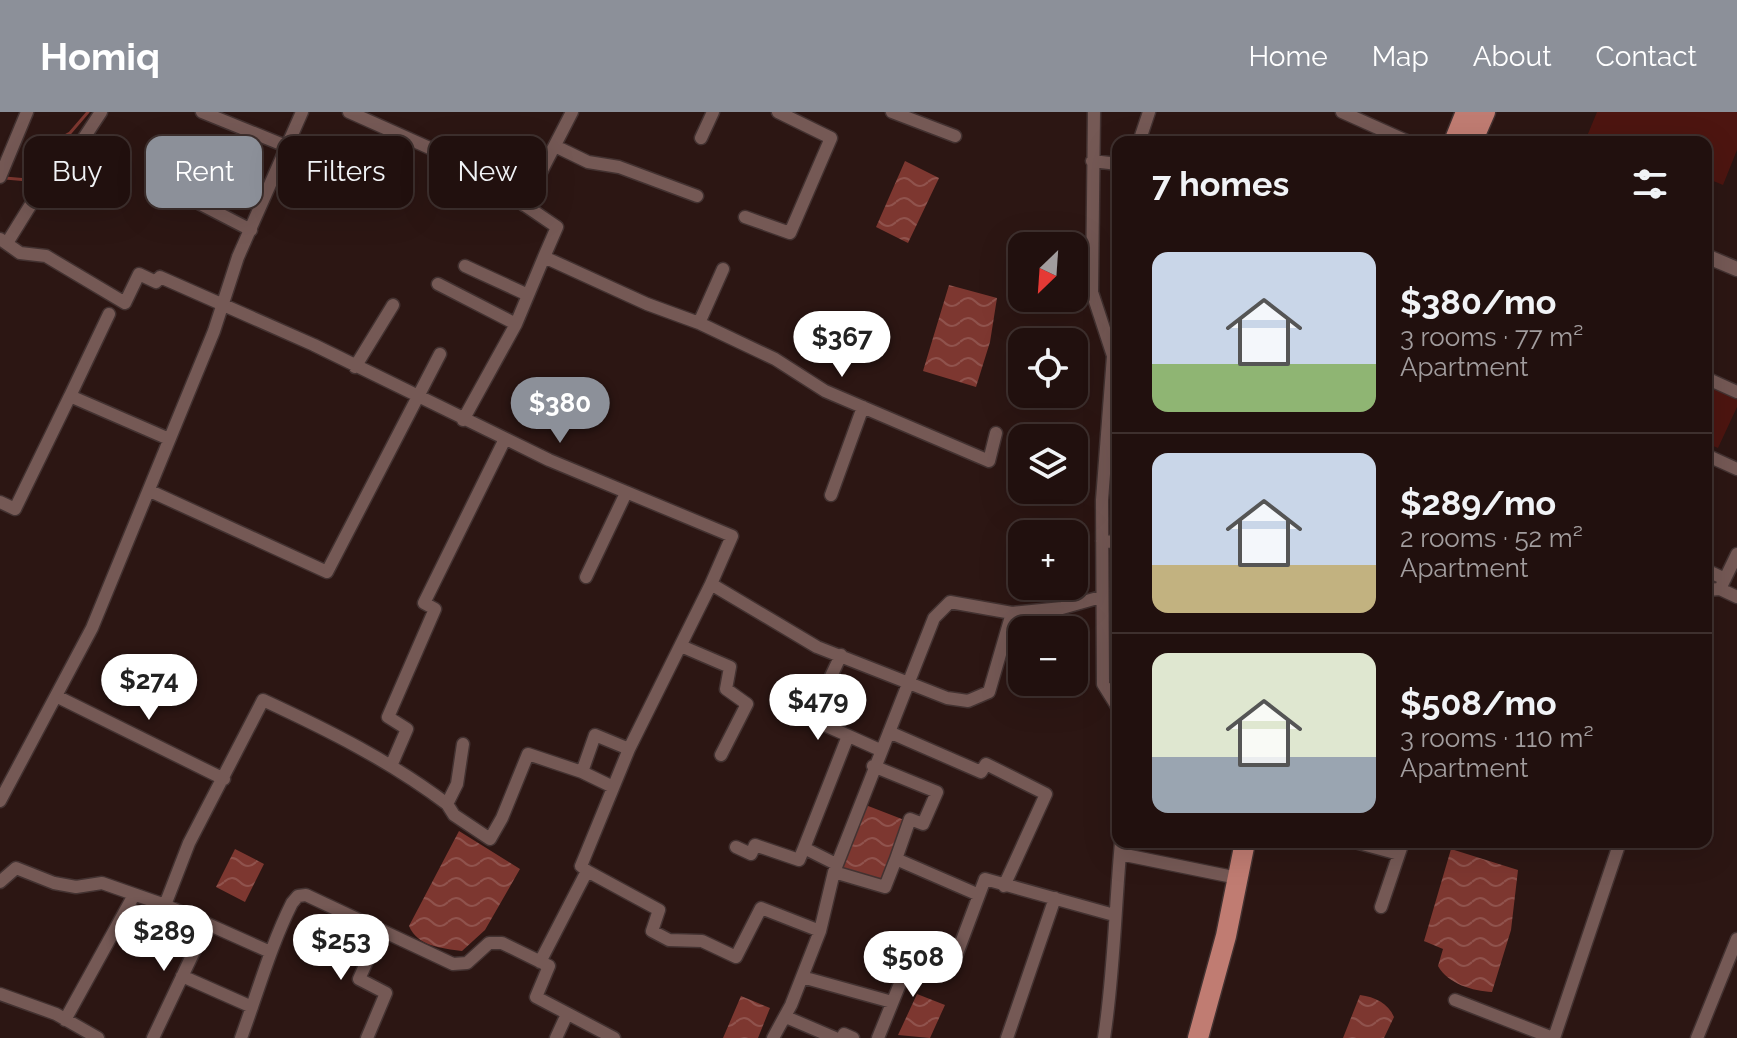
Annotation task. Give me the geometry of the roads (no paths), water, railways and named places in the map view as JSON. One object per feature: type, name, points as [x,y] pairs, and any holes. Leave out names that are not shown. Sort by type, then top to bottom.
[{"type":"highway","points":[[1456,136],[1466,112]]},
{"type":"highway","points":[[1475,136],[1485,112]]},
{"type":"highway","points":[[1198,1038],[1244,848]]},
{"type":"highway","points":[[1211,1038],[1237,949],[1257,848]]},
{"type":"street","points":[[0,177],[27,112]]},
{"type":"street","points":[[101,112],[72,156],[56,164],[3,241],[20,253],[46,256],[125,303],[139,274],[156,282],[160,277],[463,420],[626,493],[732,536],[629,749],[581,866],[659,910],[652,931],[669,940],[702,941],[736,957],[761,908],[820,931]]},
{"type":"street","points":[[202,112],[278,143]]},
{"type":"street","points":[[291,136],[302,112]]},
{"type":"street","points":[[349,112],[429,148]]},
{"type":"street","points":[[546,166],[572,112]]},
{"type":"street","points":[[701,138],[713,112]]},
{"type":"street","points":[[745,217],[790,233],[831,138],[778,112]]},
{"type":"street","points":[[892,112],[955,136]]},
{"type":"street","points":[[1094,112],[1092,292],[1112,353]]},
{"type":"street","points":[[1141,136],[1149,112]]},
{"type":"street","points":[[1342,112],[1396,136]]},
{"type":"street","points":[[557,147],[588,162],[619,167],[697,196]]},
{"type":"street","points":[[1092,161],[1112,163]]},
{"type":"street","points":[[0,801],[92,628],[150,491],[278,165]]},
{"type":"street","points":[[208,208],[251,230]]},
{"type":"street","points":[[463,420],[516,324],[557,227],[528,208]]},
{"type":"street","points":[[544,257],[775,359],[825,391],[989,461],[996,433]]},
{"type":"street","points":[[1712,259],[1737,269]]},
{"type":"street","points":[[465,266],[528,295]]},
{"type":"street","points":[[699,323],[723,269]]},
{"type":"street","points":[[438,284],[516,324]]},
{"type":"street","points":[[355,367],[393,305]]},
{"type":"street","points":[[0,502],[15,509],[109,314]]},
{"type":"street","points":[[150,491],[327,572],[440,354]]},
{"type":"street","points":[[1112,369],[1103,484],[1101,597],[1103,684],[1112,698]]},
{"type":"street","points":[[1712,381],[1737,392]]},
{"type":"street","points":[[70,396],[169,439]]},
{"type":"street","points":[[831,495],[863,407]]},
{"type":"street","points":[[391,766],[407,729],[388,717],[435,609],[424,603],[505,439]]},
{"type":"street","points":[[1712,458],[1737,469]]},
{"type":"street","points":[[1103,484],[1112,485]]},
{"type":"street","points":[[586,577],[626,493]]},
{"type":"street","points":[[1102,541],[1112,542]]},
{"type":"street","points":[[1712,588],[1723,584],[1737,554]]},
{"type":"street","points":[[1712,575],[1737,597]]},
{"type":"street","points":[[711,584],[817,647],[947,698],[968,701],[989,692],[1012,613]]},
{"type":"street","points":[[773,1038],[786,1017],[820,931],[835,868],[934,618],[950,602],[1012,613],[1062,608],[1101,597]]},
{"type":"street","points":[[1104,645],[1112,646]]},
{"type":"street","points":[[681,646],[730,667],[726,689],[747,704],[721,755]]},
{"type":"street","points":[[841,655],[811,719],[880,750]]},
{"type":"street","points":[[58,697],[224,779]]},
{"type":"street","points":[[165,905],[189,843],[263,700],[345,738],[391,766],[447,804],[454,815],[490,839],[528,754],[582,772],[613,787]]},
{"type":"street","points":[[889,732],[981,772],[986,764],[1046,794],[1004,886]]},
{"type":"street","points":[[582,772],[595,735],[629,749]]},
{"type":"street","points":[[736,847],[751,854],[755,845],[799,860],[848,736]]},
{"type":"street","points":[[447,804],[457,784],[463,744]]},
{"type":"street","points":[[804,848],[835,868],[885,887],[910,819],[923,824],[937,792],[873,766]]},
{"type":"street","points":[[1108,1037],[1121,848],[1238,878]]},
{"type":"street","points":[[1381,907],[1401,848]]},
{"type":"street","points":[[1455,1000],[1553,1038],[1618,848]]},
{"type":"street","points":[[896,859],[979,895]]},
{"type":"street","points":[[0,882],[16,868],[54,883],[76,887],[102,883],[165,905],[268,951]]},
{"type":"street","points":[[540,962],[587,871]]},
{"type":"street","points":[[878,1038],[912,954],[952,967],[985,879],[1114,915]]},
{"type":"street","points":[[65,1020],[134,895]]},
{"type":"street","points":[[241,1038],[266,968],[268,951],[298,896],[306,895],[453,964],[467,963],[489,943],[502,943],[549,966],[536,997],[614,1038]]},
{"type":"street","points":[[1007,1038],[1055,898]]},
{"type":"street","points":[[153,1038],[207,924]]},
{"type":"street","points":[[367,1038],[386,993],[359,979],[380,932]]},
{"type":"street","points":[[1697,1038],[1737,939]]},
{"type":"street","points":[[182,976],[252,1007]]},
{"type":"street","points":[[802,977],[892,1002]]},
{"type":"street","points":[[0,994],[65,1020],[92,1037]]},
{"type":"street","points":[[556,1038],[567,1014]]},
{"type":"street","points":[[786,1017],[835,1038]]},
{"type":"street","points":[[842,1038],[844,1034],[853,1038]]},
{"type":"water","points":[[905,161],[939,178],[908,243],[876,227]]},
{"type":"water","points":[[949,285],[997,298],[990,342],[976,387],[923,371]]},
{"type":"water","points":[[863,804],[907,821],[884,884],[839,869]]},
{"type":"water","points":[[459,831],[520,869],[485,930],[462,951],[424,942],[409,926]]},
{"type":"water","points":[[235,849],[264,864],[245,902],[216,887]]},
{"type":"water","points":[[1451,849],[1518,870],[1511,930],[1492,992],[1469,988],[1448,978],[1438,966],[1443,949],[1424,941]]},
{"type":"water","points":[[917,994],[945,1005],[930,1038],[898,1035]]},
{"type":"water","points":[[1360,995],[1380,1002],[1394,1017],[1384,1038],[1343,1038]]},
{"type":"water","points":[[741,996],[770,1008],[758,1038],[723,1038]]},
{"type":"waterway","points":[[5,178],[28,180],[52,143],[70,133],[88,112]]}]
